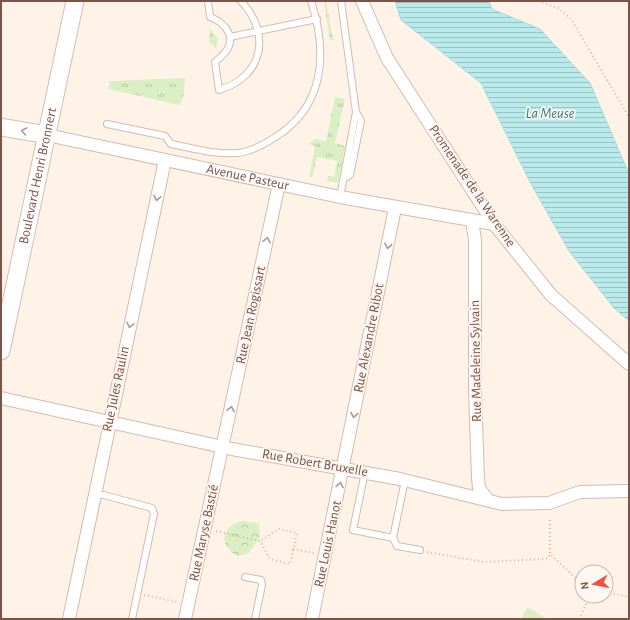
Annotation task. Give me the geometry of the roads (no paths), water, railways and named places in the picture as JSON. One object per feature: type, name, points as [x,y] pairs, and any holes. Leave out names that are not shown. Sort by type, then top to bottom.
[{"type":"main road","name":"Boulevard Henri Bronnert","points":[[1,351],[75,1]]},
{"type":"main road","name":"Avenue Pasteur","points":[[1,127],[47,135]]},
{"type":"street","name":"Promenade de la Warenne","points":[[362,1],[387,58],[494,224],[551,295],[629,364]]},
{"type":"street","name":"Avenue Pasteur","points":[[47,135],[395,208],[494,224]]},
{"type":"street","name":"Rue Jules Raulin","points":[[69,619],[165,160]]},
{"type":"street","name":"Rue Jean Rogissart","points":[[222,447],[279,184]]},
{"type":"street","name":"Rue Alexandre Ribot","points":[[343,468],[395,208]]},
{"type":"street","name":"Rue Madeleine Sylvain","points":[[472,221],[475,240],[478,478],[479,488],[487,499]]},
{"type":"street","name":"Rue Robert Bruxelle","points":[[1,398],[222,447],[405,480],[487,499],[502,504],[549,503],[580,492],[629,492]]},
{"type":"street","name":"Rue Maryse Bastié","points":[[185,619],[222,447]]},
{"type":"street","name":"Rue Louis Hanot","points":[[312,619],[343,468]]},
{"type":"lane","points":[[208,1],[210,17],[221,22],[227,28],[230,37],[229,45],[215,62],[219,90],[237,82],[248,74],[257,56],[260,31],[253,16],[241,1]]},
{"type":"lane","points":[[107,124],[165,136],[171,144],[212,152],[238,153],[260,146],[278,136],[296,121],[314,93],[318,81],[321,54],[317,20],[311,1]]},
{"type":"lane","points":[[340,197],[345,178],[350,175],[361,121],[356,112],[341,1]]},
{"type":"lane","points":[[230,37],[317,20]]},
{"type":"lane","points":[[365,472],[353,530],[393,538]]},
{"type":"lane","points":[[405,480],[393,538],[397,546],[420,550]]},
{"type":"lane","points":[[94,495],[104,495],[152,508],[154,514],[132,619]]},
{"type":"lane","points":[[245,577],[261,580],[262,585],[255,619]]},
{"type":"water","name":"La Meuse","points":[[395,1],[489,1],[492,9],[540,29],[590,83],[629,174],[629,321],[614,308],[569,251],[530,182],[481,83],[401,20]]}]
